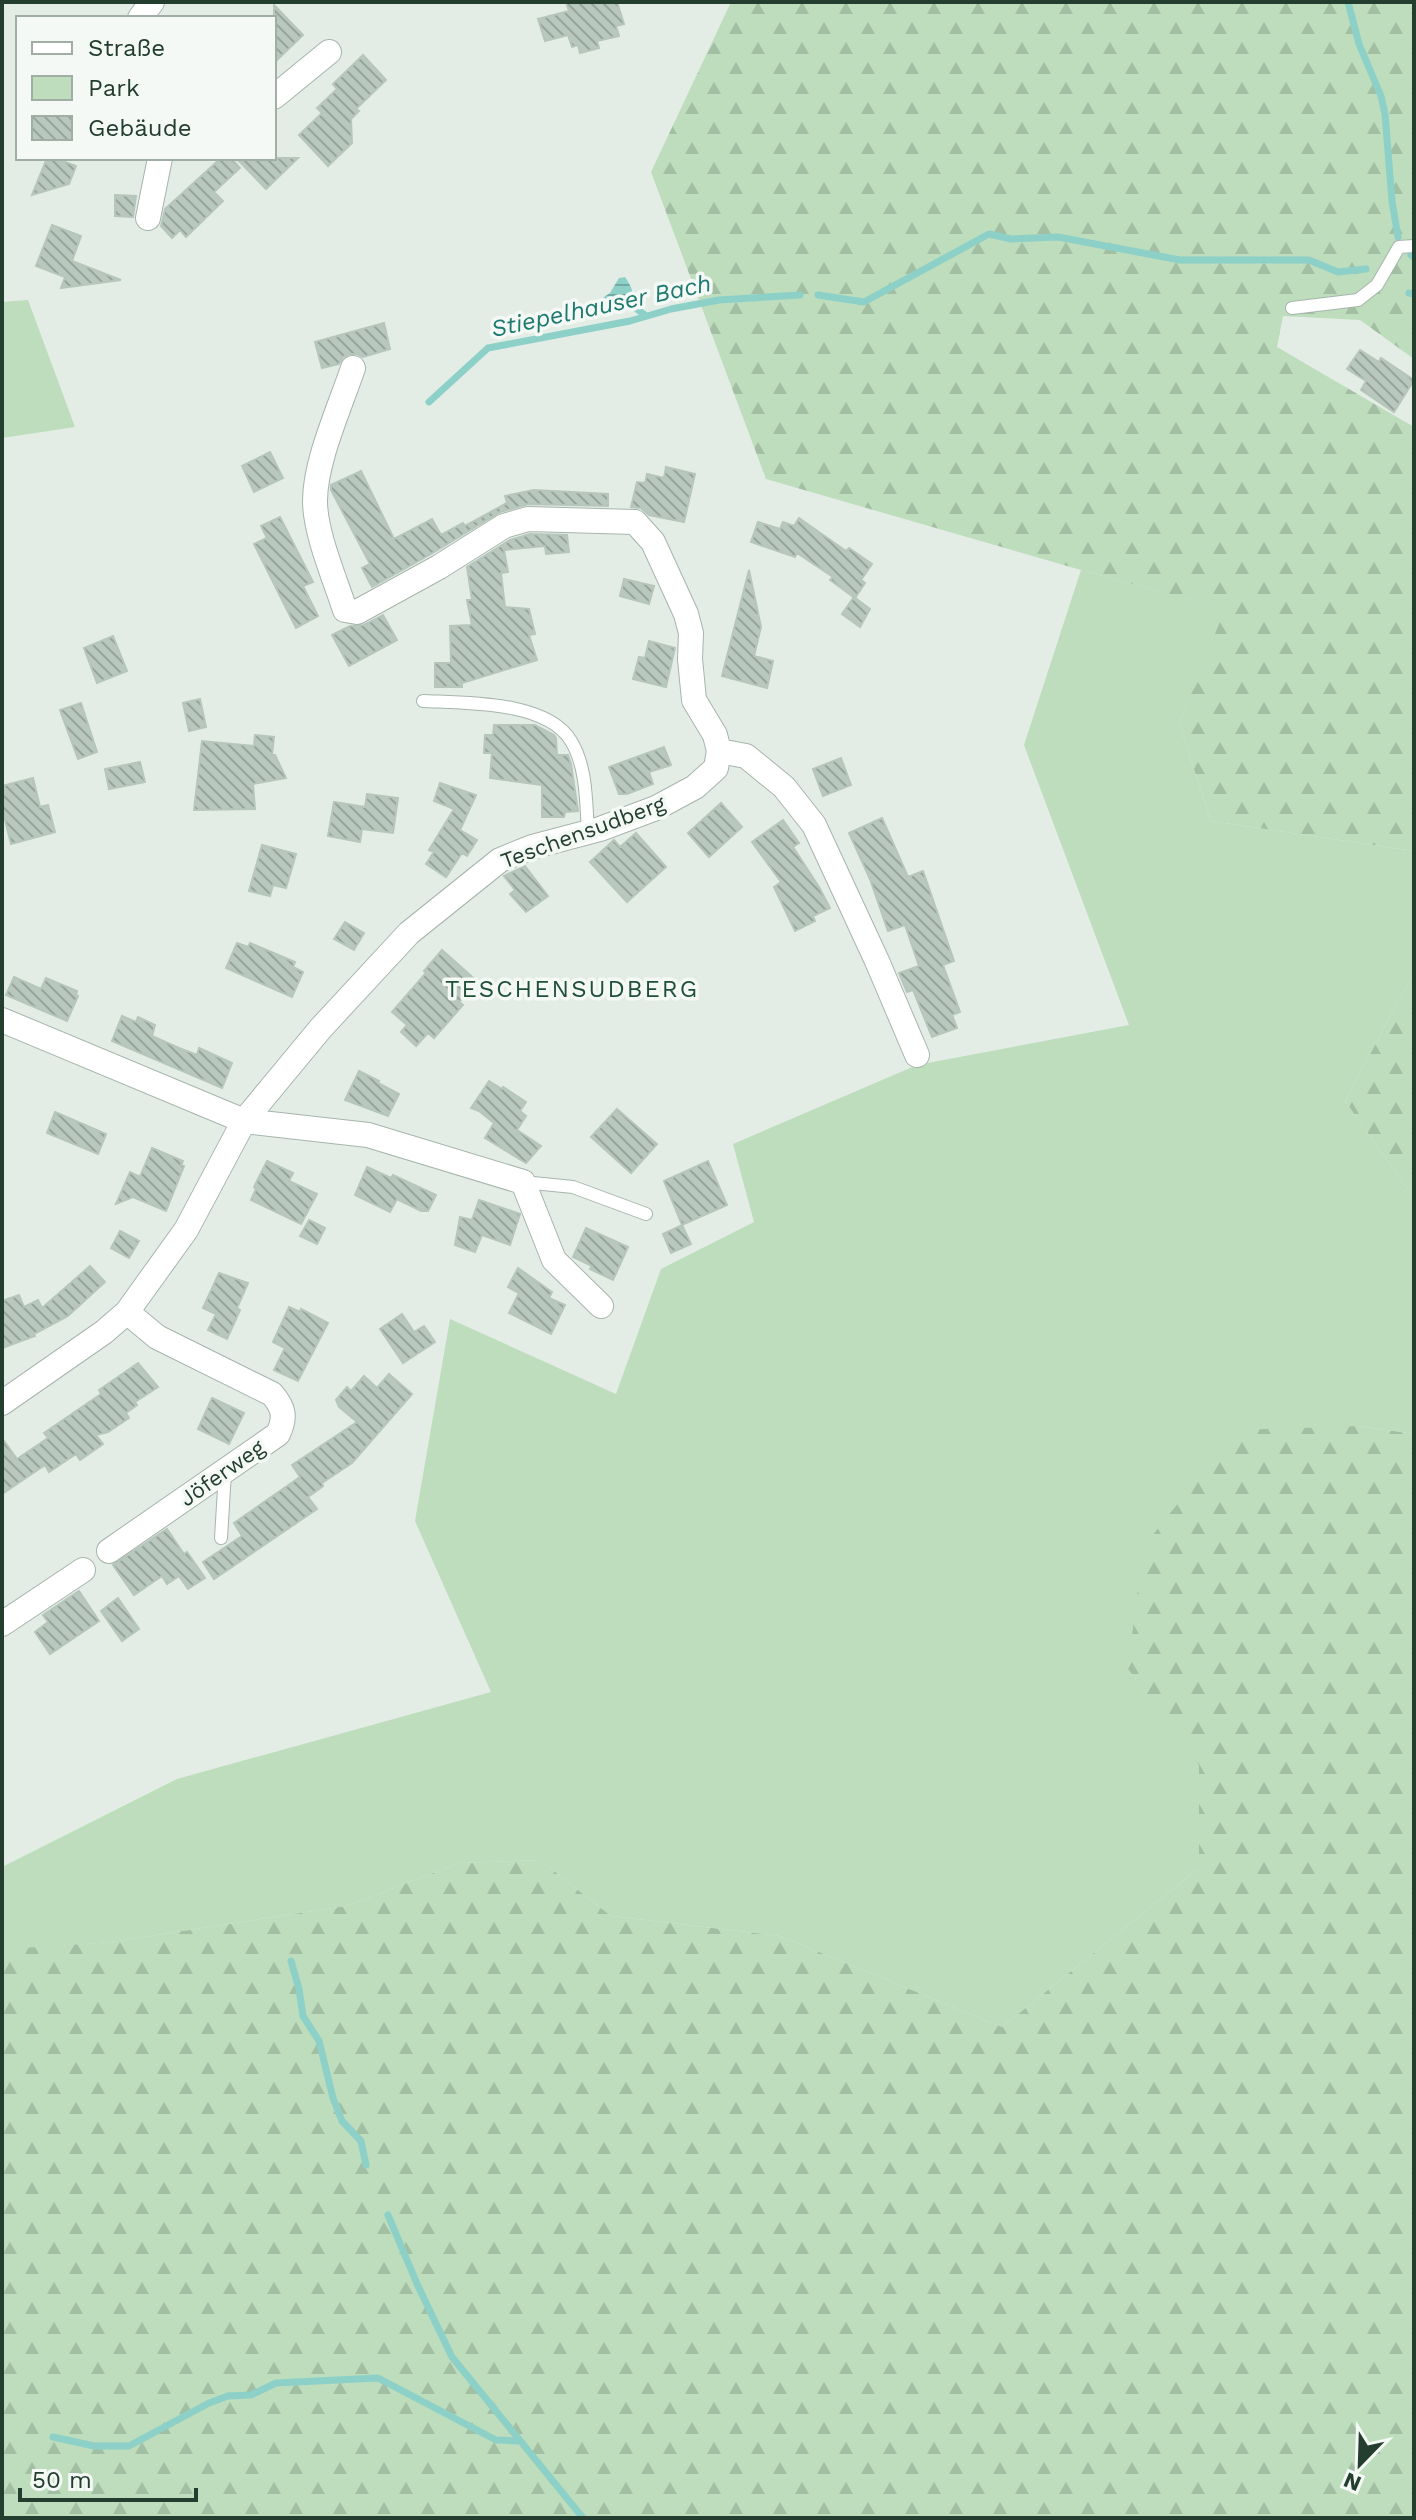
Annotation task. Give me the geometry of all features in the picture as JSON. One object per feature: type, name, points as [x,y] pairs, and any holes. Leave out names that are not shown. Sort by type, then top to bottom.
[{"type":"street","points":[[276,95],[329,52]]},
{"type":"street","points":[[148,218],[160,160]]},
{"type":"street","points":[[353,368],[316,478],[315,505],[324,547],[345,610],[357,612],[439,567],[504,526],[516,522],[528,519],[635,522],[653,542],[686,614],[691,633],[694,700],[715,735],[719,751],[746,756],[784,787],[814,825],[917,1055]]},
{"type":"street","name":"Teschensudberg","points":[[244,1121],[321,1028],[409,933],[500,860],[656,808],[695,787],[716,768],[719,751]]},
{"type":"street","points":[[2,1020],[244,1121],[368,1135],[523,1182],[554,1260],[601,1306]]},
{"type":"street","points":[[2,1403],[104,1332],[127,1312],[186,1230],[244,1121]]},
{"type":"street","name":"Jöferweg","points":[[109,1551],[278,1434],[284,1417],[283,1406],[272,1394],[157,1337],[127,1312]]},
{"type":"street","points":[[2,1624],[83,1570]]},
{"type":"lane","points":[[1292,308],[1358,300],[1377,285],[1399,247],[1414,246]]},
{"type":"lane","points":[[423,701],[535,713],[559,725],[573,743],[581,766],[588,832]]},
{"type":"lane","points":[[523,1182],[573,1187],[646,1214]]},
{"type":"lane","points":[[221,1538],[225,1472]]},
{"type":"green space","points":[[731,2],[1414,2],[1414,359],[1360,320],[1283,316],[1277,347],[1414,427],[1414,851],[1211,821],[1179,723],[1225,609],[766,479],[651,172]]},
{"type":"green space","points":[[28,300],[75,427],[2,438],[2,302]]},
{"type":"green space","points":[[1081,570],[1226,609],[1179,723],[1211,821],[1414,851],[1414,972],[1345,1101],[1414,1198],[1414,1434],[1358,1426],[1128,1669],[1200,1765],[1199,1868],[1002,2027],[780,1936],[611,1916],[540,1860],[460,1863],[346,1906],[111,1942],[8,1950],[2,1945],[2,1867],[177,1779],[491,1692],[415,1521],[450,1319],[616,1394],[661,1269],[754,1222],[733,1144],[917,1065],[1129,1025],[1024,745]]},
{"type":"green space","points":[[1414,972],[1414,1198],[1345,1101]]},
{"type":"green space","points":[[1358,1426],[1414,1434],[1414,2518],[2,2518],[2,1945],[8,1949],[111,1942],[346,1906],[460,1863],[540,1860],[611,1916],[780,1936],[1002,2027],[1199,1868],[1199,1765],[1128,1669],[1143,1547],[1237,1430]]},
{"type":"water","points":[[625,277],[632,290],[630,304],[589,316],[589,307],[610,293],[619,278]]},
{"type":"building","points":[[566,2],[617,2],[624,24],[616,26],[619,36],[597,41],[599,48],[580,53],[578,45],[572,47],[568,35],[545,41],[538,19],[569,11]]},
{"type":"building","points":[[274,5],[303,35],[276,61],[276,16]]},
{"type":"building","points":[[363,55],[386,80],[356,109],[359,111],[351,119],[352,143],[328,166],[299,135],[322,113],[317,108],[337,89],[333,84]]},
{"type":"building","points":[[298,158],[266,189],[238,160]]},
{"type":"building","points":[[46,160],[60,160],[76,166],[69,184],[32,195]]},
{"type":"building","points":[[219,160],[233,160],[240,168],[214,192],[223,201],[186,237],[180,230],[172,238],[161,226],[165,209]]},
{"type":"building","points":[[115,195],[136,196],[133,217],[115,216]]},
{"type":"building","points":[[52,225],[81,236],[72,261],[121,280],[61,288],[65,277],[36,266]]},
{"type":"building","points":[[384,323],[390,349],[363,357],[349,354],[339,364],[322,368],[315,342]]},
{"type":"building","points":[[1360,350],[1379,362],[1381,358],[1414,380],[1394,412],[1361,390],[1366,381],[1347,369]]},
{"type":"building","points":[[270,452],[283,478],[254,492],[242,466]]},
{"type":"building","points":[[666,467],[695,474],[684,522],[649,515],[641,508],[631,507],[637,482],[645,483],[647,474],[664,478]]},
{"type":"building","points":[[361,471],[394,539],[432,519],[441,535],[507,503],[505,496],[534,490],[608,494],[608,506],[528,504],[500,512],[372,587],[362,568],[370,564],[331,490],[331,485]]},
{"type":"building","points":[[280,517],[313,582],[303,586],[318,616],[296,628],[254,544],[267,538],[261,526]]},
{"type":"building","points":[[799,518],[846,551],[849,548],[872,564],[861,580],[865,583],[855,598],[830,580],[833,577],[797,553],[795,557],[751,542],[758,522],[780,529],[783,522],[794,526]]},
{"type":"building","points":[[530,534],[567,535],[569,552],[546,554],[545,546],[504,550],[508,572],[501,573],[505,607],[529,609],[535,634],[529,635],[537,660],[462,683],[462,687],[435,687],[435,663],[451,663],[450,626],[472,625],[467,600],[472,600],[467,567],[510,540]]},
{"type":"building","points":[[749,570],[761,627],[754,656],[773,661],[767,688],[722,676]]},
{"type":"building","points":[[624,579],[654,586],[649,604],[620,596]]},
{"type":"building","points":[[854,597],[870,609],[860,627],[842,614]]},
{"type":"building","points":[[383,615],[397,640],[349,666],[332,635]]},
{"type":"building","points":[[113,636],[127,671],[97,683],[84,648]]},
{"type":"building","points":[[649,641],[675,648],[666,687],[633,679],[639,657],[645,658]]},
{"type":"building","points":[[200,699],[206,727],[189,731],[183,703]]},
{"type":"building","points":[[81,703],[97,752],[78,759],[60,710]]},
{"type":"building","points":[[494,725],[535,725],[554,735],[557,755],[568,755],[571,764],[578,811],[565,812],[564,817],[542,817],[542,785],[490,778],[492,753],[484,753],[485,735],[493,735]]},
{"type":"building","points":[[255,735],[274,737],[272,755],[275,755],[286,778],[253,784],[255,809],[194,810],[202,741],[254,746]]},
{"type":"building","points":[[664,747],[671,765],[649,772],[653,784],[619,794],[609,767]]},
{"type":"building","points":[[841,758],[851,785],[823,796],[813,769]]},
{"type":"building","points":[[140,762],[145,782],[109,789],[105,769]]},
{"type":"building","points":[[33,778],[40,807],[48,805],[55,832],[11,844],[2,808],[2,786]]},
{"type":"building","points":[[440,783],[476,795],[460,830],[477,840],[467,856],[462,853],[446,877],[426,864],[434,852],[429,850],[454,809],[434,801]]},
{"type":"building","points":[[367,794],[398,798],[393,833],[362,829],[360,842],[328,836],[334,802],[365,807]]},
{"type":"building","points":[[721,803],[742,827],[709,857],[688,833]]},
{"type":"building","points":[[882,818],[908,877],[923,871],[954,961],[943,965],[960,1012],[952,1015],[957,1028],[932,1037],[913,990],[907,992],[899,973],[919,966],[905,925],[888,931],[870,879],[849,833]]},
{"type":"building","points":[[783,820],[799,843],[793,847],[830,908],[813,916],[815,921],[795,931],[774,887],[781,882],[752,842]]},
{"type":"building","points":[[636,833],[666,867],[627,902],[590,862],[614,840],[620,847]]},
{"type":"building","points":[[262,845],[296,854],[286,888],[273,885],[270,896],[249,891]]},
{"type":"building","points":[[525,866],[548,896],[526,912],[510,894],[515,890],[504,876]]},
{"type":"building","points":[[345,922],[364,933],[354,950],[334,939]]},
{"type":"building","points":[[237,943],[248,947],[250,943],[295,962],[293,967],[303,972],[292,997],[226,968]]},
{"type":"building","points":[[442,950],[477,981],[459,1002],[463,1005],[434,1038],[428,1033],[416,1046],[401,1032],[407,1025],[392,1012]]},
{"type":"building","points":[[14,977],[41,989],[46,978],[77,991],[78,996],[67,1021],[6,995]]},
{"type":"building","points":[[122,1016],[136,1022],[138,1017],[155,1025],[152,1036],[179,1048],[197,1055],[199,1048],[232,1063],[222,1088],[112,1041]]},
{"type":"building","points":[[359,1071],[399,1094],[388,1116],[345,1100]]},
{"type":"building","points":[[489,1081],[526,1102],[520,1111],[526,1116],[517,1130],[541,1146],[526,1163],[485,1138],[494,1123],[471,1108]]},
{"type":"building","points":[[617,1109],[657,1144],[631,1173],[591,1137]]},
{"type":"building","points":[[55,1112],[106,1134],[98,1154],[47,1133]]},
{"type":"building","points":[[152,1148],[183,1161],[181,1165],[184,1166],[166,1211],[133,1197],[116,1204],[130,1172],[140,1177]]},
{"type":"building","points":[[267,1161],[293,1173],[289,1181],[317,1194],[301,1224],[251,1200]]},
{"type":"building","points":[[708,1161],[727,1205],[682,1225],[664,1181]]},
{"type":"building","points":[[367,1167],[436,1195],[428,1211],[421,1211],[397,1199],[390,1212],[355,1195]]},
{"type":"building","points":[[479,1200],[520,1214],[510,1245],[482,1235],[475,1252],[455,1245],[460,1217],[472,1220]]},
{"type":"building","points":[[309,1220],[325,1228],[317,1244],[300,1236]]},
{"type":"building","points":[[682,1225],[691,1244],[671,1253],[663,1234]]},
{"type":"building","points":[[586,1228],[628,1247],[613,1280],[573,1257]]},
{"type":"building","points":[[120,1231],[139,1241],[129,1258],[111,1248]]},
{"type":"building","points":[[90,1266],[105,1282],[68,1316],[35,1336],[2,1348],[2,1301],[19,1295],[24,1307],[38,1300],[42,1308]]},
{"type":"building","points":[[518,1268],[552,1292],[549,1298],[565,1305],[551,1334],[509,1313],[519,1293],[508,1287]]},
{"type":"building","points":[[219,1273],[248,1283],[227,1339],[208,1330],[216,1314],[203,1308]]},
{"type":"building","points":[[289,1307],[300,1312],[301,1309],[328,1323],[298,1381],[274,1370],[285,1348],[273,1342]]},
{"type":"building","points":[[402,1314],[414,1332],[424,1326],[435,1342],[403,1363],[380,1329]]},
{"type":"building","points":[[138,1363],[158,1387],[135,1402],[137,1405],[126,1413],[129,1418],[108,1432],[96,1435],[103,1444],[80,1460],[76,1454],[49,1472],[45,1465],[2,1494],[2,1438],[17,1459],[48,1438],[44,1433],[101,1394],[99,1390]]},
{"type":"building","points":[[389,1374],[412,1394],[352,1463],[322,1483],[323,1486],[308,1497],[317,1509],[214,1579],[203,1562],[242,1536],[234,1523],[300,1477],[292,1465],[357,1422],[339,1407],[336,1400],[347,1387],[351,1391],[364,1376],[377,1388]]},
{"type":"building","points":[[212,1398],[244,1413],[229,1444],[198,1429]]},
{"type":"building","points":[[167,1529],[205,1578],[188,1589],[179,1576],[167,1584],[162,1576],[134,1595],[113,1565]]},
{"type":"building","points":[[79,1591],[99,1621],[50,1654],[35,1632],[48,1622],[43,1615]]},
{"type":"building","points":[[118,1598],[139,1629],[122,1641],[101,1611]]},
{"type":"waterway","points":[[1348,2],[1359,44],[1381,96],[1385,114],[1398,237]]},
{"type":"waterway","name":"Stiepelhauser Bach","points":[[818,295],[864,302],[989,234],[1011,239],[1058,237],[1180,260],[1309,260],[1338,272],[1366,269]]},
{"type":"waterway","name":"Stiepelhauser Bach","points":[[1409,293],[1414,294]]},
{"type":"waterway","name":"Stiepelhauser Bach","points":[[429,402],[488,348],[630,321],[719,300],[800,295]]},
{"type":"waterway","points":[[630,304],[645,315]]},
{"type":"waterway","points":[[291,1961],[303,2016],[319,2041],[333,2098],[342,2121],[361,2141],[366,2165]]},
{"type":"waterway","points":[[388,2215],[452,2357],[583,2518]]},
{"type":"waterway","points":[[53,2437],[94,2446],[129,2446],[228,2396],[251,2395],[276,2383],[378,2378],[496,2440],[519,2441]]},
{"type":"district","name":"TESCHENSUDBERG","points":[[572,989]]}]
